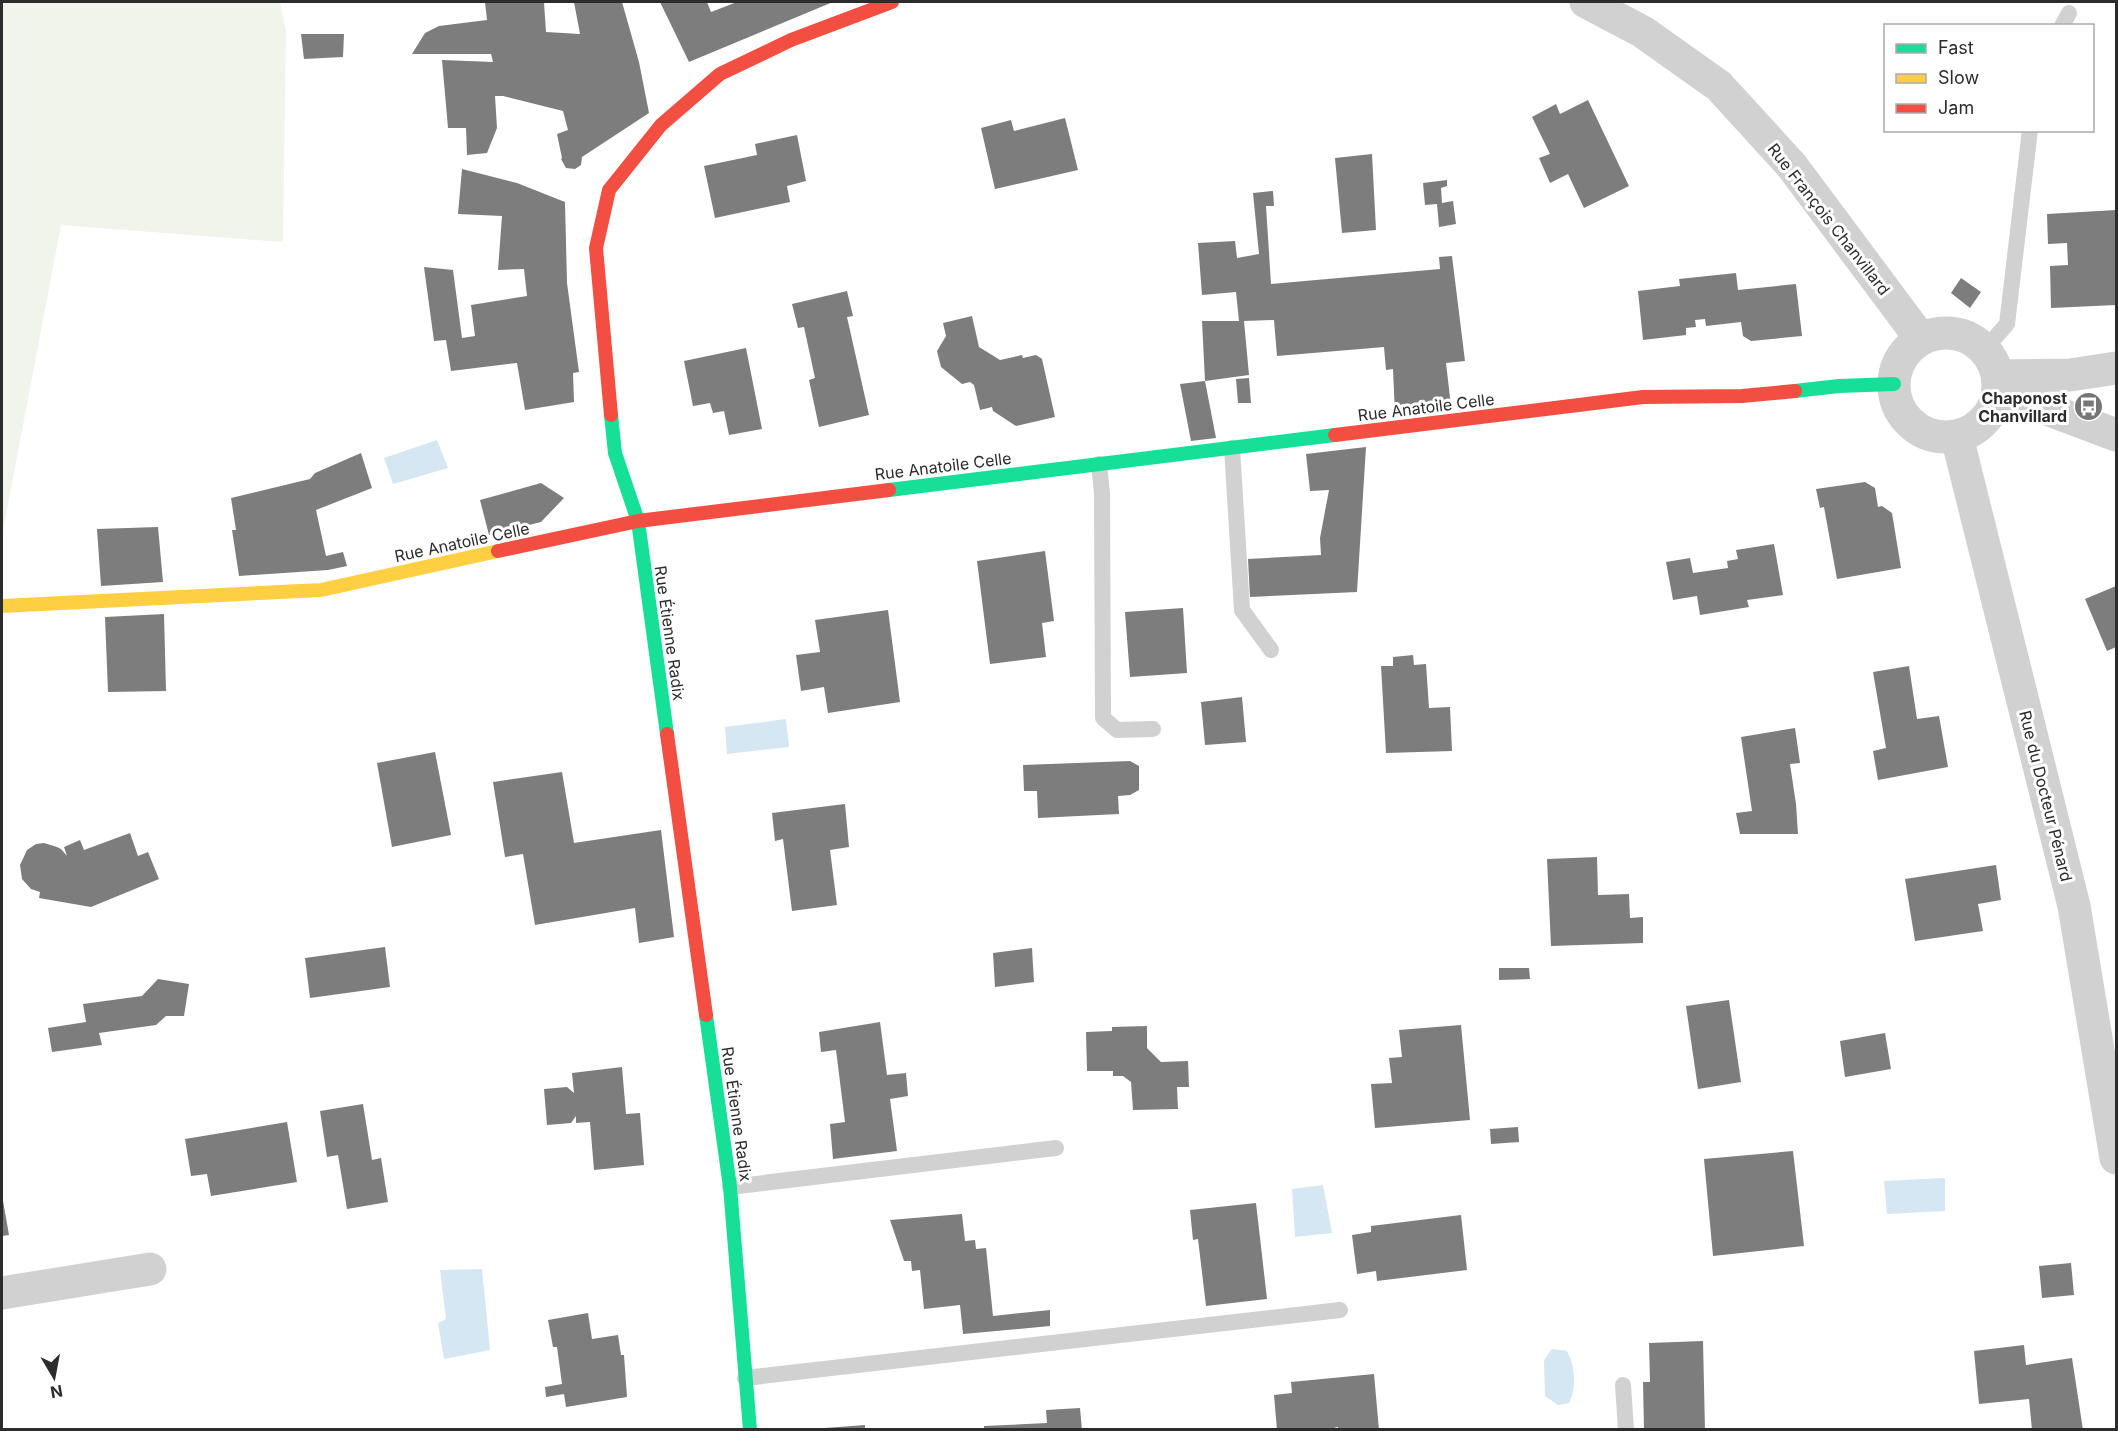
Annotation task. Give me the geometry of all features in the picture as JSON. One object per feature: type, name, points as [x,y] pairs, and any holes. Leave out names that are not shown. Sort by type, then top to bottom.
[{"type":"street","name":"Rue Étienne Radix","points":[[750,1430],[730,1187],[638,521],[615,453],[596,248],[609,190],[661,125],[720,74],[791,40],[892,2]]},
{"type":"street","name":"Rue François Chanvillard","points":[[1586,2],[1643,32],[1719,86],[1792,166],[1921,339]]},
{"type":"street","points":[[1994,372],[1992,412],[1977,428],[1957,437],[1933,437],[1912,426],[1898,407],[1893,384],[1897,366],[1906,351],[1921,339],[1943,333],[1966,336],[1994,372],[2116,435]]},
{"type":"street","points":[[1994,372],[2070,375],[2116,368]]},
{"type":"street","name":"Rue Anatoile Celle","points":[[2,606],[321,590],[638,521],[1643,397],[1742,396],[1839,386],[1893,384]]},
{"type":"street","name":"Rue du Docteur Pénard","points":[[1957,437],[2073,906],[2116,1158]]},
{"type":"street","points":[[2,1293],[150,1269]]},
{"type":"lane","points":[[1994,372],[2007,324],[2030,132]]},
{"type":"lane","points":[[1232,447],[1242,610],[1271,650]]},
{"type":"lane","points":[[1099,464],[1102,493],[1103,718],[1117,730],[1153,729]]},
{"type":"lane","points":[[730,1187],[1056,1148]]},
{"type":"lane","points":[[745,1378],[1340,1310]]},
{"type":"lane","points":[[1623,1385],[1626,1430]]},
{"type":"shaded area","points":[[2,2],[280,2],[286,31],[283,242],[61,225],[2,536]]},
{"type":"water","points":[[437,440],[448,468],[393,484],[384,458]]},
{"type":"water","points":[[786,719],[789,747],[727,754],[725,727]]},
{"type":"water","points":[[1945,1178],[1945,1211],[1887,1214],[1884,1181]]},
{"type":"water","points":[[1323,1185],[1332,1233],[1295,1237],[1292,1189]]},
{"type":"water","points":[[482,1269],[490,1350],[444,1359],[438,1323],[446,1319],[440,1270]]},
{"type":"water","points":[[1552,1349],[1567,1351],[1572,1363],[1574,1383],[1569,1403],[1558,1405],[1545,1396],[1544,1360]]},
{"type":"building","points":[[485,2],[544,2],[546,32],[580,34],[574,2],[622,2],[639,62],[649,113],[582,157],[581,165],[575,169],[566,168],[561,159],[557,134],[568,130],[563,111],[495,96],[497,128],[487,153],[467,155],[466,128],[448,128],[442,60],[493,62],[491,54],[412,54],[425,33],[439,26],[487,20]]},
{"type":"building","points":[[660,2],[707,2],[711,12],[737,2],[833,2],[689,62]]},
{"type":"building","points":[[301,34],[344,34],[343,57],[304,59]]},
{"type":"building","points":[[1588,100],[1629,186],[1584,208],[1568,174],[1550,183],[1539,158],[1550,154],[1532,117],[1556,104],[1560,114]]},
{"type":"building","points":[[1065,118],[1078,170],[995,189],[981,128],[1011,120],[1014,131]]},
{"type":"building","points":[[797,135],[806,181],[787,186],[790,202],[715,218],[704,166],[757,155],[755,144]]},
{"type":"building","points":[[1372,154],[1376,230],[1342,233],[1335,158]]},
{"type":"building","points":[[462,169],[517,183],[565,202],[567,283],[579,372],[573,373],[574,402],[525,410],[517,363],[451,371],[446,340],[434,341],[424,267],[453,270],[462,338],[475,336],[471,305],[527,296],[524,269],[498,270],[502,216],[458,214]]},
{"type":"building","points":[[1447,180],[1447,186],[1441,188],[1442,203],[1453,201],[1456,224],[1439,227],[1437,204],[1425,205],[1423,183]]},
{"type":"building","points":[[1273,191],[1274,206],[1266,206],[1271,284],[1440,269],[1439,257],[1452,256],[1465,361],[1446,363],[1451,406],[1395,414],[1393,369],[1386,370],[1384,347],[1277,356],[1274,320],[1244,321],[1249,375],[1205,381],[1202,321],[1239,321],[1236,292],[1202,295],[1198,243],[1235,241],[1237,258],[1259,254],[1253,193]]},
{"type":"building","points":[[2116,210],[2116,305],[2051,308],[2050,266],[2068,265],[2067,243],[2048,244],[2047,214]]},
{"type":"building","points":[[1736,273],[1738,290],[1796,284],[1802,336],[1751,341],[1743,336],[1741,322],[1706,326],[1705,319],[1695,320],[1696,327],[1686,328],[1686,335],[1643,340],[1638,291],[1680,286],[1679,279]]},
{"type":"building","points":[[1961,278],[1981,292],[1970,308],[1951,293]]},
{"type":"building","points":[[847,291],[853,316],[847,317],[869,415],[819,427],[809,380],[815,378],[804,327],[798,328],[792,304]]},
{"type":"building","points":[[972,316],[979,347],[1000,360],[1022,355],[1023,358],[1036,355],[1042,359],[1055,417],[1016,426],[993,411],[992,407],[980,410],[974,385],[970,382],[962,384],[941,367],[937,351],[946,336],[943,323]]},
{"type":"building","points":[[746,348],[762,429],[729,435],[724,411],[713,413],[710,403],[693,406],[684,361]]},
{"type":"building","points":[[1249,378],[1251,403],[1238,403],[1236,379]]},
{"type":"building","points":[[1205,381],[1216,438],[1191,441],[1180,384]]},
{"type":"building","points":[[1366,447],[1357,592],[1250,597],[1248,559],[1321,555],[1320,538],[1329,490],[1310,491],[1306,454]]},
{"type":"building","points":[[361,453],[372,488],[316,510],[326,556],[343,552],[347,566],[328,570],[239,576],[232,530],[236,530],[231,498],[310,479],[315,473]]},
{"type":"building","points":[[1865,482],[1875,488],[1878,507],[1882,506],[1892,513],[1901,568],[1837,579],[1824,507],[1820,508],[1816,489]]},
{"type":"building","points":[[541,483],[564,498],[541,522],[489,535],[480,500]]},
{"type":"building","points":[[158,527],[163,582],[101,586],[97,529]]},
{"type":"building","points":[[1774,544],[1783,595],[1747,600],[1749,607],[1700,615],[1697,596],[1673,600],[1666,562],[1690,558],[1693,573],[1728,568],[1727,561],[1738,559],[1736,550]]},
{"type":"building","points":[[1045,551],[1054,621],[1042,623],[1046,657],[990,664],[977,561]]},
{"type":"building","points":[[2116,586],[2116,647],[2107,651],[2085,599]]},
{"type":"building","points":[[1183,608],[1187,673],[1130,677],[1125,612]]},
{"type":"building","points":[[888,610],[900,702],[828,713],[824,687],[801,691],[796,655],[820,652],[815,620]]},
{"type":"building","points":[[164,614],[166,691],[108,692],[105,617]]},
{"type":"building","points":[[1413,655],[1414,665],[1426,664],[1429,708],[1450,707],[1452,751],[1386,753],[1381,666],[1393,666],[1393,657]]},
{"type":"building","points":[[1909,666],[1917,719],[1939,716],[1948,767],[1878,780],[1873,751],[1886,748],[1873,672]]},
{"type":"building","points":[[1242,697],[1246,742],[1205,745],[1201,702]]},
{"type":"building","points":[[1795,728],[1800,763],[1790,764],[1798,834],[1740,834],[1736,813],[1752,811],[1741,737]]},
{"type":"building","points":[[435,752],[451,835],[392,847],[377,763]]},
{"type":"building","points":[[1130,761],[1139,766],[1139,790],[1130,795],[1118,796],[1119,814],[1038,818],[1037,791],[1024,791],[1023,765]]},
{"type":"building","points":[[562,772],[574,843],[661,830],[674,937],[639,943],[635,908],[535,925],[523,854],[505,857],[493,782]]},
{"type":"building","points":[[845,804],[849,847],[830,850],[837,905],[792,911],[783,839],[775,841],[772,813]]},
{"type":"building","points":[[130,833],[138,856],[148,852],[159,879],[91,907],[39,898],[40,892],[31,889],[22,879],[20,865],[27,850],[36,844],[44,843],[57,847],[67,856],[64,847],[80,840],[84,850]]},
{"type":"building","points":[[1597,857],[1598,895],[1629,894],[1630,918],[1643,917],[1643,943],[1551,946],[1547,859]]},
{"type":"building","points":[[1996,865],[2001,900],[1978,904],[1983,931],[1915,941],[1905,879]]},
{"type":"building","points":[[385,947],[390,987],[310,998],[305,958]]},
{"type":"building","points":[[1032,948],[1034,982],[995,987],[993,953]]},
{"type":"building","points":[[1499,968],[1529,968],[1530,979],[1499,980]]},
{"type":"building","points":[[158,979],[189,984],[184,1016],[166,1016],[156,1025],[99,1033],[102,1045],[52,1052],[48,1028],[86,1022],[83,1004],[142,996]]},
{"type":"building","points":[[1729,1000],[1741,1082],[1698,1089],[1686,1006]]},
{"type":"building","points":[[880,1022],[887,1075],[906,1073],[908,1096],[890,1099],[897,1151],[833,1159],[830,1124],[845,1122],[836,1050],[821,1052],[819,1032]]},
{"type":"building","points":[[1461,1025],[1470,1120],[1375,1128],[1371,1084],[1392,1083],[1389,1058],[1402,1057],[1399,1030]]},
{"type":"building","points":[[1147,1026],[1147,1048],[1161,1062],[1188,1061],[1189,1087],[1177,1087],[1178,1109],[1133,1110],[1131,1082],[1123,1076],[1113,1076],[1113,1071],[1087,1071],[1086,1032],[1112,1031],[1112,1027]]},
{"type":"building","points":[[1885,1033],[1891,1069],[1845,1077],[1840,1041]]},
{"type":"building","points":[[622,1067],[626,1114],[640,1113],[644,1165],[594,1170],[590,1122],[576,1123],[576,1116],[571,1123],[547,1125],[544,1089],[567,1087],[574,1093],[572,1073]]},
{"type":"building","points":[[363,1104],[372,1160],[381,1158],[388,1202],[347,1209],[338,1155],[327,1157],[320,1111]]},
{"type":"building","points":[[287,1122],[297,1182],[211,1196],[207,1174],[191,1176],[185,1139]]},
{"type":"building","points":[[1518,1127],[1519,1142],[1491,1144],[1490,1129]]},
{"type":"building","points":[[1793,1151],[1804,1246],[1713,1256],[1704,1159]]},
{"type":"building","points":[[2,1195],[9,1235],[2,1236]]},
{"type":"building","points":[[1256,1203],[1267,1299],[1206,1306],[1198,1239],[1193,1240],[1190,1210]]},
{"type":"building","points":[[962,1214],[965,1241],[975,1240],[976,1249],[986,1248],[993,1316],[1050,1310],[1050,1326],[963,1334],[960,1305],[924,1309],[920,1270],[912,1271],[911,1261],[904,1261],[890,1220]]},
{"type":"building","points":[[1461,1215],[1467,1270],[1377,1281],[1376,1271],[1357,1274],[1352,1235],[1371,1232],[1371,1226]]},
{"type":"building","points":[[2071,1263],[2074,1295],[2042,1298],[2039,1266]]},
{"type":"building","points":[[588,1313],[592,1339],[618,1335],[621,1355],[624,1355],[627,1397],[566,1407],[564,1394],[546,1397],[545,1387],[562,1384],[557,1347],[553,1347],[548,1320]]},
{"type":"building","points":[[1703,1341],[1705,1430],[1644,1430],[1643,1382],[1650,1382],[1649,1343]]},
{"type":"building","points":[[2024,1345],[2026,1365],[2072,1358],[2083,1430],[2032,1430],[2029,1399],[1979,1404],[1974,1351]]},
{"type":"building","points":[[1374,1374],[1379,1430],[1338,1430],[1338,1427],[1325,1430],[1277,1430],[1274,1395],[1292,1393],[1291,1382]]},
{"type":"building","points":[[1080,1408],[1082,1430],[984,1430],[984,1426],[1047,1423],[1046,1410]]},
{"type":"building","points":[[865,1425],[865,1430],[825,1430],[825,1428]]},
{"type":"traffic: fast","points":[[1795,391],[1839,386],[1894,384]]},
{"type":"traffic: fast","points":[[611,415],[615,453],[638,521],[667,734]]},
{"type":"traffic: fast","points":[[889,490],[1335,435]]},
{"type":"traffic: fast","points":[[706,1015],[730,1187],[750,1430]]},
{"type":"traffic: slow","points":[[2,606],[321,590],[498,551]]},
{"type":"traffic: jam","points":[[611,415],[596,248],[609,190],[661,125],[720,74],[791,40],[892,2]]},
{"type":"traffic: jam","points":[[1335,435],[1643,397],[1742,396],[1795,391]]},
{"type":"traffic: jam","points":[[498,551],[638,521],[889,490]]},
{"type":"traffic: jam","points":[[667,734],[706,1015]]},
{"type":"place","name":"Chaponost Chanvillard","points":[[2088,407]]}]
